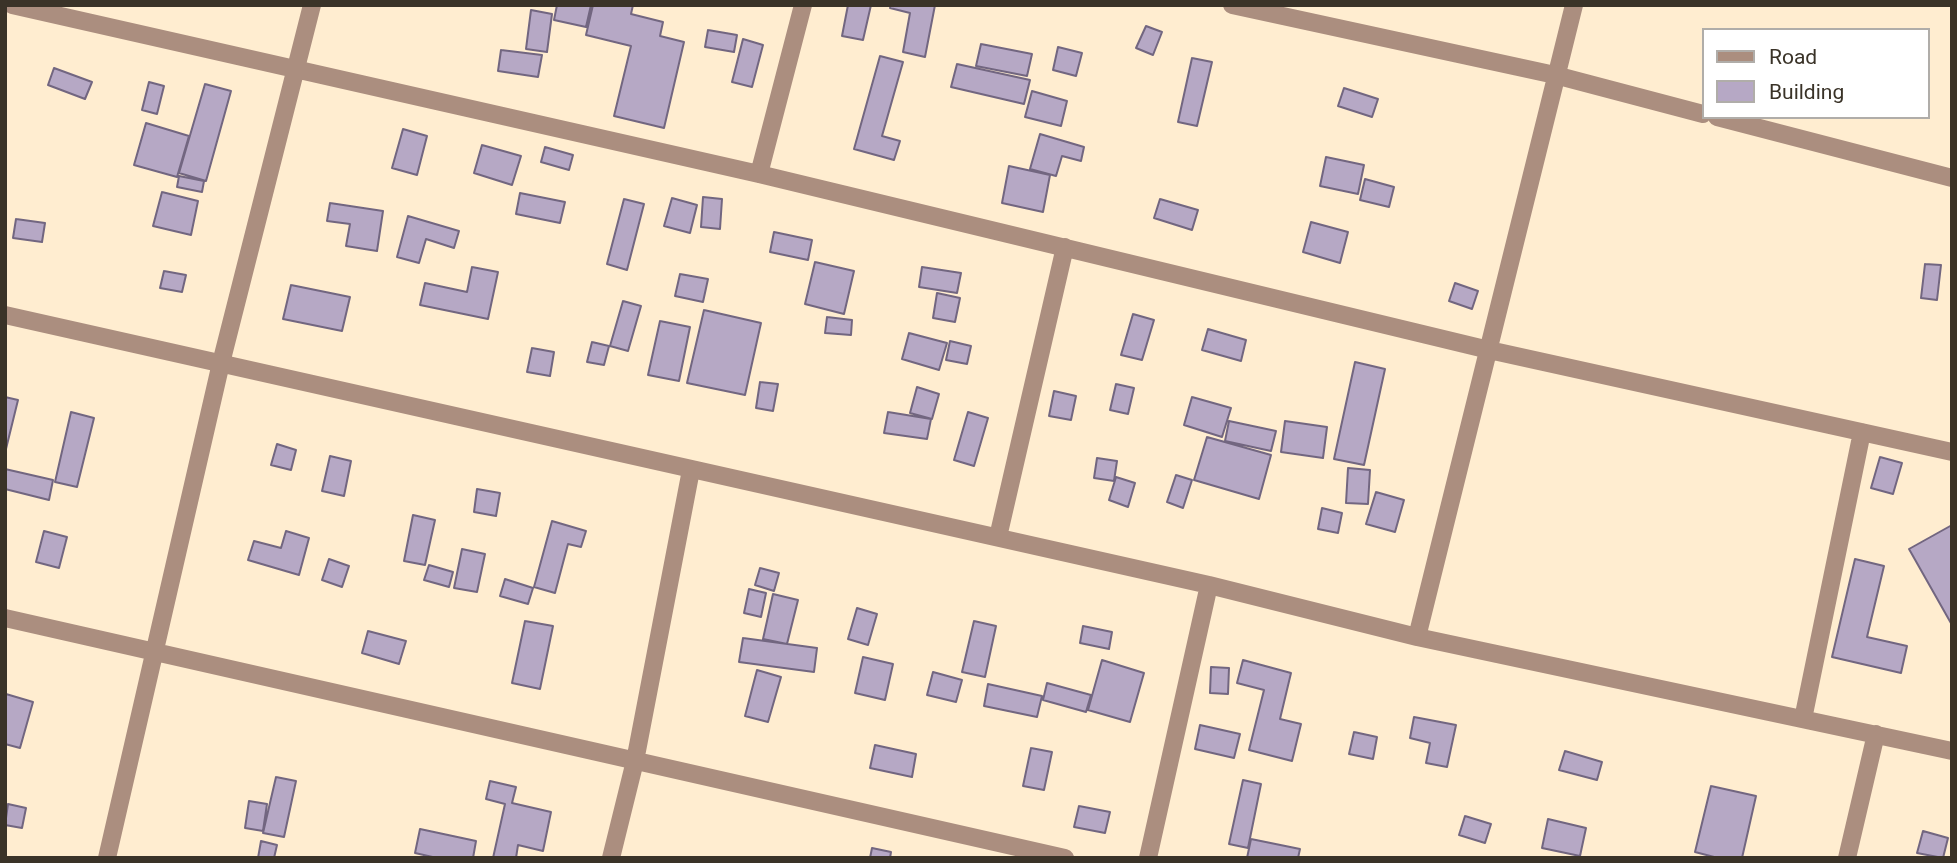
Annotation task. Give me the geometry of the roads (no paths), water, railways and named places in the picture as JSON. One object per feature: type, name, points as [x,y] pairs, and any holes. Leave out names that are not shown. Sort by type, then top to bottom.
[{"type":"street","points":[[12,5],[759,174],[1489,351],[1952,452]]},
{"type":"street","points":[[107,858],[221,363],[312,5]]},
{"type":"street","points":[[759,174],[803,5]]},
{"type":"street","points":[[1232,5],[1555,75],[1702,114]]},
{"type":"street","points":[[1417,637],[1574,5]]},
{"type":"street","points":[[1725,119],[1952,178]]},
{"type":"street","points":[[999,537],[1065,247]]},
{"type":"street","points":[[5,315],[999,537],[1209,585],[1417,637],[1952,751]]},
{"type":"street","points":[[1803,719],[1862,432]]},
{"type":"street","points":[[611,858],[635,761],[691,470]]},
{"type":"street","points":[[1148,858],[1209,585]]},
{"type":"street","points":[[5,618],[1065,858]]},
{"type":"street","points":[[1847,858],[1876,734]]}]
